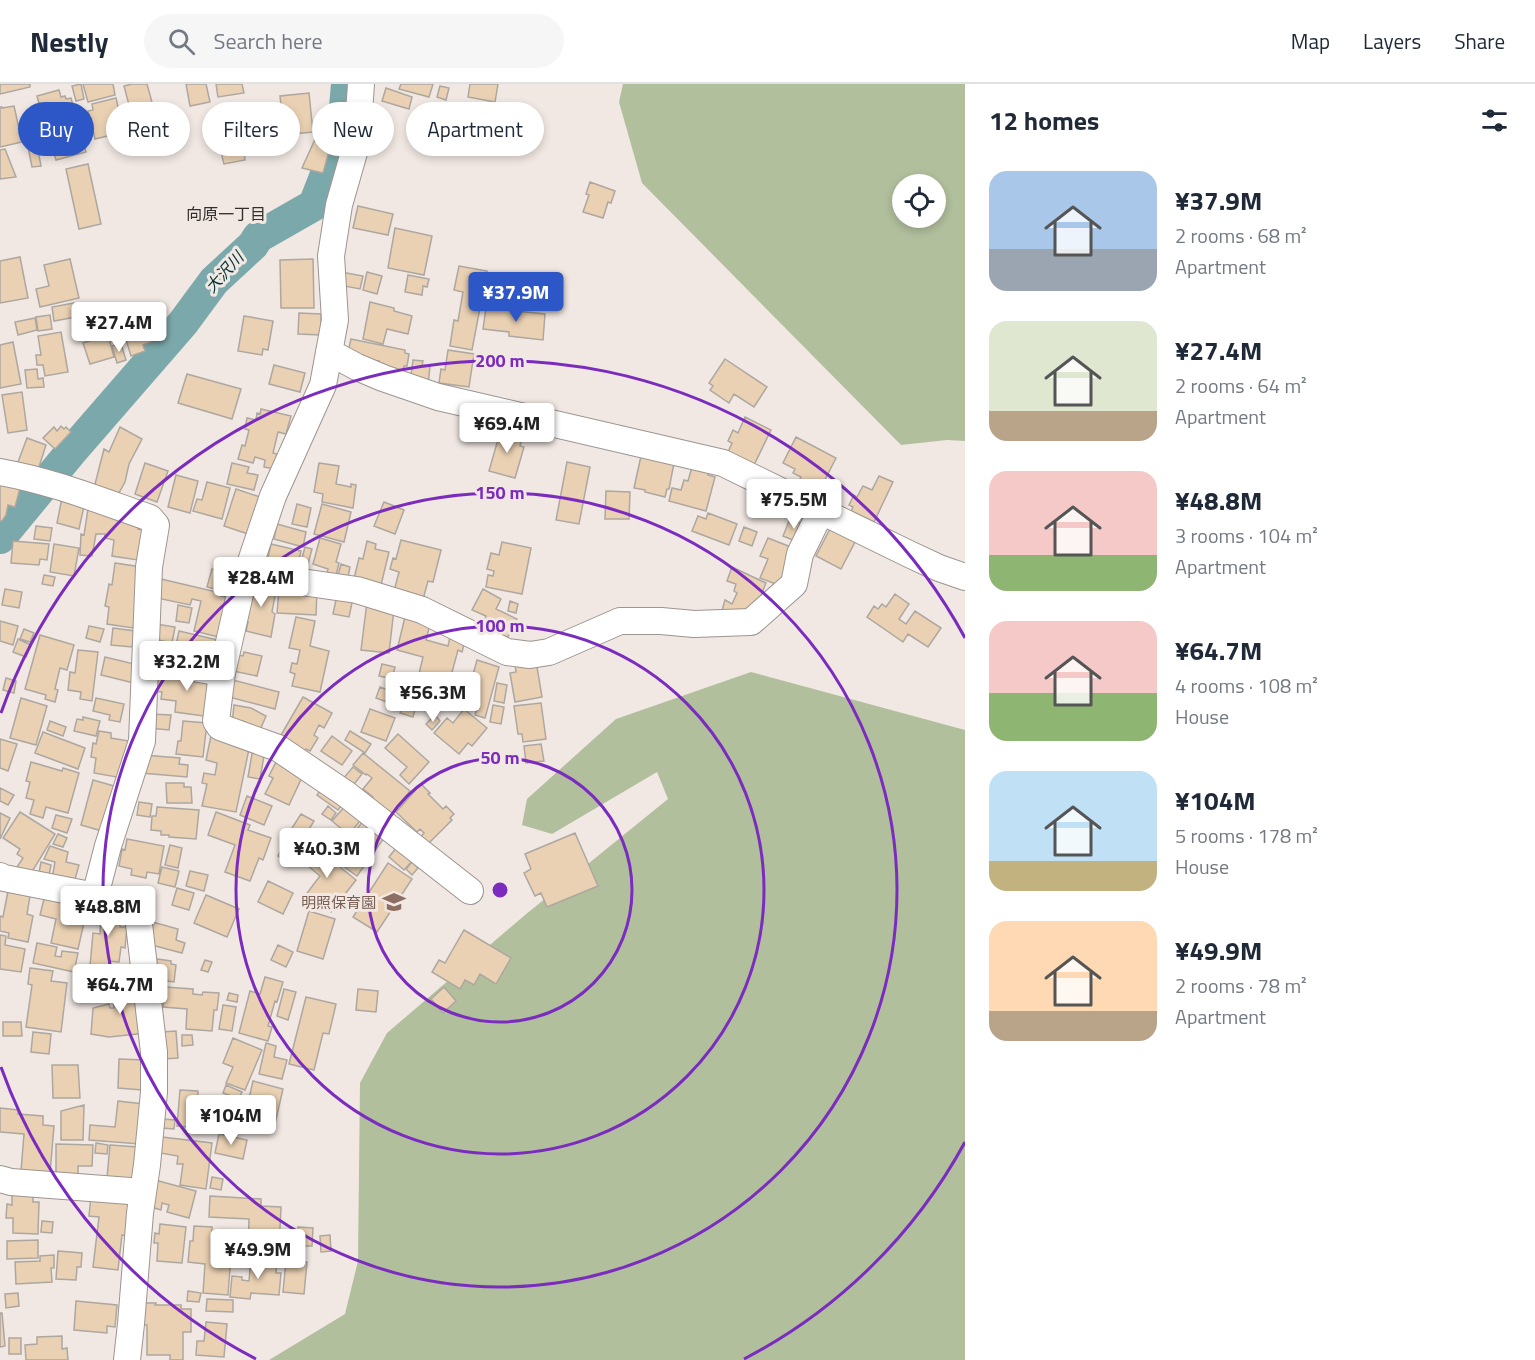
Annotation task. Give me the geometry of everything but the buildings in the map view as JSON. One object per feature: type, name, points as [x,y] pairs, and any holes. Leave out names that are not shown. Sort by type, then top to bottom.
[{"type":"street","points":[[361,84],[357,142],[339,205],[331,256],[335,320],[323,385],[273,496],[246,574],[222,673],[216,721],[219,727],[278,748],[346,794],[470,891]]},
{"type":"street","points":[[329,352],[374,375],[438,398],[723,464],[939,568],[965,577]]},
{"type":"street","points":[[0,472],[25,476],[61,487],[150,518],[156,525],[149,567],[142,741],[108,846],[95,896]]},
{"type":"street","points":[[246,574],[357,590],[422,610],[507,652],[530,655],[549,652],[620,621],[694,624],[751,622],[794,584],[801,554],[821,511]]},
{"type":"street","points":[[146,660],[222,673]]},
{"type":"street","points":[[0,876],[136,907],[154,1052],[154,1092],[127,1360]]},
{"type":"street","points":[[0,1179],[11,1182],[143,1192]]},
{"type":"green space","points":[[623,84],[965,84],[965,441],[947,440],[901,445],[642,183],[619,102]]},
{"type":"green space","points":[[751,672],[965,730],[965,1360],[269,1360],[345,1314],[358,1261],[360,1083],[387,1033],[525,915],[668,799],[657,772],[552,834],[522,825],[527,799],[616,719]]},
{"type":"waterway","name":"大沢川","points":[[0,538],[183,323],[214,281],[253,245],[258,237],[314,205],[343,131],[347,84]]},
{"type":"place","name":"明照保育園","points":[[394,902]]},
{"type":"district","name":"向原一丁目","points":[[226,214]]}]
